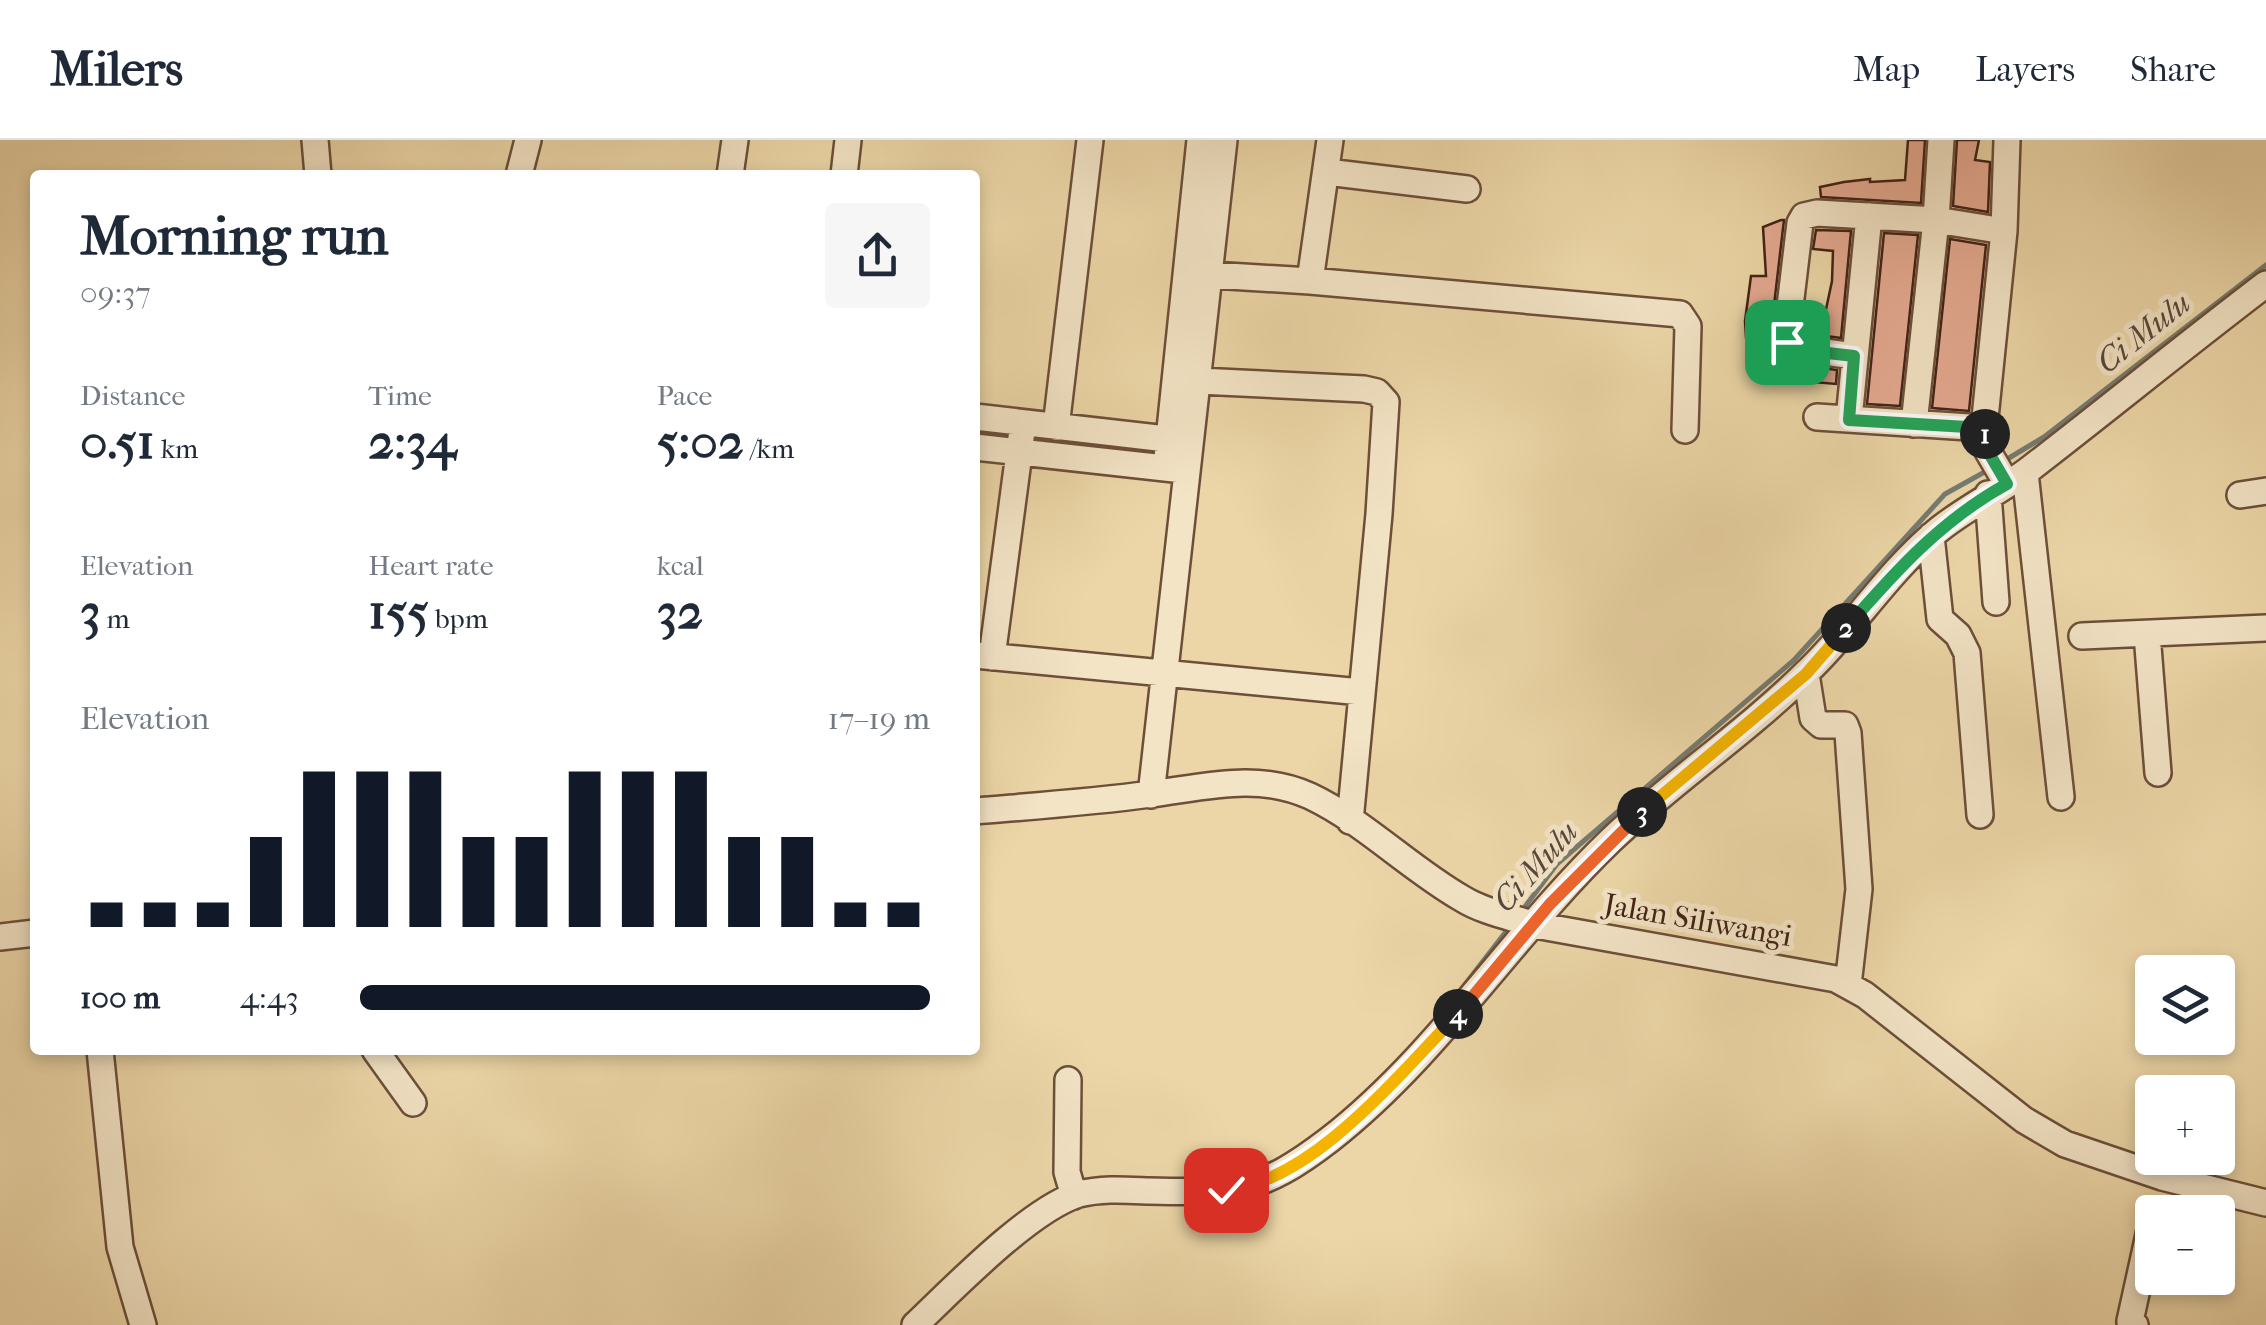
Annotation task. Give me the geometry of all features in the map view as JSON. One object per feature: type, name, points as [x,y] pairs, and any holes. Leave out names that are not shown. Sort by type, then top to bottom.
[{"type":"street","points":[[315,140],[318,170]]},
{"type":"street","points":[[520,170],[528,140]]},
{"type":"street","points":[[731,170],[735,140]]},
{"type":"street","points":[[845,170],[848,140]]},
{"type":"street","points":[[1056,427],[1090,140]]},
{"type":"street","points":[[1310,281],[1330,140]]},
{"type":"street","points":[[1914,424],[1941,140]]},
{"type":"street","points":[[2008,140],[2004,231],[1985,438],[2005,482],[2061,798]]},
{"type":"street","points":[[1150,794],[1163,675],[1177,469],[1212,147]]},
{"type":"street","points":[[1327,172],[1467,189]]},
{"type":"street","points":[[1854,356],[1796,348],[1787,342],[1802,218],[1814,213],[1936,220],[2004,231]]},
{"type":"street","points":[[1849,420],[1869,216]]},
{"type":"street","points":[[1180,441],[1199,382],[1199,274]]},
{"type":"street","points":[[1199,274],[1680,314],[1688,326],[1685,430]]},
{"type":"street","points":[[916,1325],[1071,1188],[1194,1192],[1249,1188],[1296,1164],[1356,1118],[1472,999],[1550,904],[1611,840],[1806,674],[1931,536],[2266,284]]},
{"type":"street","points":[[1199,382],[1364,388],[1383,396],[1386,402],[1350,821]]},
{"type":"street","points":[[1817,416],[1914,424],[1985,438]]},
{"type":"street","points":[[980,418],[1180,441]]},
{"type":"street","points":[[1023,423],[984,656],[1361,692]]},
{"type":"street","points":[[980,447],[1177,469]]},
{"type":"street","points":[[1996,602],[2005,482]]},
{"type":"street","points":[[2240,495],[2266,491]]},
{"type":"street","points":[[1931,536],[1940,619],[1958,635],[1967,653],[1980,815]]},
{"type":"street","points":[[2082,636],[2266,628]]},
{"type":"street","points":[[2147,634],[2158,773]]},
{"type":"street","points":[[1806,674],[1813,718],[1821,725],[1845,725],[1848,733],[1859,889],[1848,985]]},
{"type":"street","name":"Jalan Siliwangi","points":[[980,811],[1218,784],[1290,788],[1350,821],[1464,900],[1492,911],[1535,924],[1836,979],[2043,1132],[2087,1153],[2162,1177],[2266,1203]]},
{"type":"street","points":[[0,937],[30,934]]},
{"type":"street","points":[[101,1055],[120,1246],[143,1325]]},
{"type":"street","points":[[379,1055],[414,1104]]},
{"type":"street","points":[[1068,1080],[1071,1188]]},
{"type":"street","points":[[2158,1195],[2162,1177]]},
{"type":"street","points":[[2131,1324],[2137,1295]]},
{"type":"building","points":[[1908,140],[1925,140],[1921,203],[1821,197],[1820,187],[1844,182],[1905,180]]},
{"type":"building","points":[[1957,140],[1979,140],[1975,160],[1990,162],[1988,212],[1953,206]]},
{"type":"building","points":[[1781,220],[1770,339],[1771,347],[1782,358],[1750,356],[1745,321],[1751,276],[1766,276],[1763,227]]},
{"type":"building","points":[[1816,230],[1851,231],[1841,338],[1803,333],[1805,314],[1825,314],[1832,281],[1833,251],[1813,249]]},
{"type":"building","points":[[1884,233],[1918,235],[1900,406],[1867,404]]},
{"type":"building","points":[[1950,239],[1986,245],[1969,411],[1932,408]]},
{"type":"building","points":[[1782,359],[1837,370],[1836,384],[1778,379]]},
{"type":"waterway","name":"Ci Mulu","points":[[2004,461],[2044,437],[2266,265]]},
{"type":"waterway","name":"Ci Mulu","points":[[1521,912],[1557,864],[1794,660],[1945,494],[1990,469]]},
{"type":"waterway","name":"Ci Mulu","points":[[1463,987],[1511,925]]},
{"type":"route","points":[[1226,1190],[1249,1188],[1272,1178],[1356,1118],[1472,999],[1550,904],[1611,840],[1806,674],[1931,536],[1968,506],[2007,484],[1986,448],[1984,428],[1849,420],[1854,356],[1801,350],[1787,342]]}]
